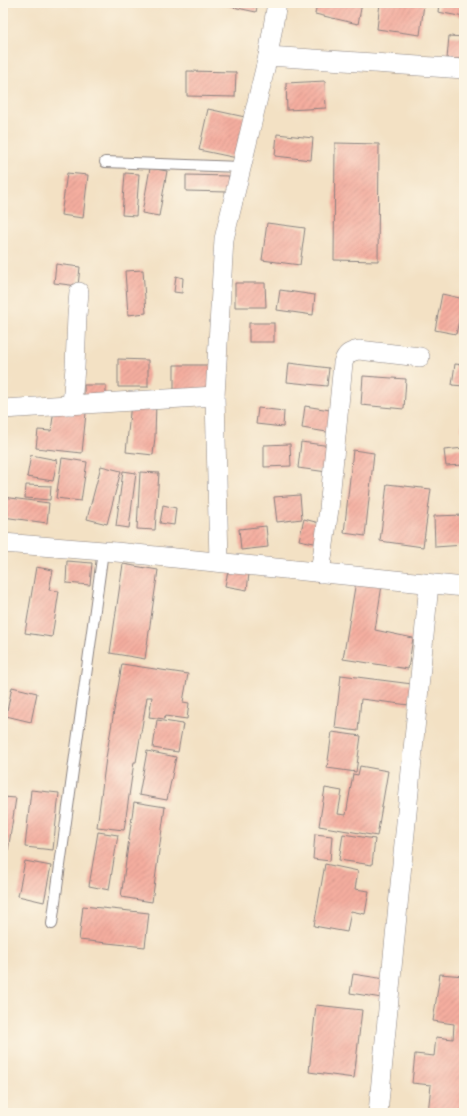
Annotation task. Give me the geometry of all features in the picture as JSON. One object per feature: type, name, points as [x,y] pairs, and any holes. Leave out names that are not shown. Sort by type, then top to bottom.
[{"type":"street","points":[[219,562],[215,396],[224,239],[268,56],[277,3]]},
{"type":"street","points":[[268,56],[464,69]]},
{"type":"street","points":[[72,405],[79,292]]},
{"type":"street","points":[[320,573],[329,509],[343,363],[345,357],[352,352],[359,350],[420,356]]},
{"type":"street","points":[[3,409],[215,396]]},
{"type":"street","points":[[3,543],[219,562],[464,587]]},
{"type":"street","points":[[378,1113],[429,584]]},
{"type":"lane","points":[[106,162],[241,167]]},
{"type":"lane","points":[[52,924],[103,551]]},
{"type":"building","points":[[214,3],[258,3],[256,12]]},
{"type":"building","points":[[317,3],[362,3],[358,24],[315,14]]},
{"type":"building","points":[[380,3],[424,4],[420,35],[377,29]]},
{"type":"building","points":[[439,3],[464,3],[464,17],[438,12]]},
{"type":"building","points":[[449,36],[464,37],[464,59],[447,59]]},
{"type":"building","points":[[187,71],[236,72],[235,97],[187,96]]},
{"type":"building","points":[[325,81],[326,108],[287,110],[286,83]]},
{"type":"building","points":[[208,109],[245,117],[237,158],[199,150]]},
{"type":"building","points":[[277,134],[313,138],[311,160],[275,156]]},
{"type":"building","points":[[335,143],[379,144],[378,261],[334,260]]},
{"type":"building","points":[[150,168],[167,171],[159,216],[142,213]]},
{"type":"building","points":[[67,173],[88,175],[83,218],[61,215]]},
{"type":"building","points":[[125,173],[139,174],[136,216],[122,215]]},
{"type":"building","points":[[186,175],[229,176],[228,192],[186,191]]},
{"type":"building","points":[[267,223],[305,228],[300,265],[262,260]]},
{"type":"building","points":[[56,264],[80,267],[78,286],[54,283]]},
{"type":"building","points":[[143,270],[146,313],[128,315],[125,271]]},
{"type":"building","points":[[176,276],[183,278],[182,293],[174,292]]},
{"type":"building","points":[[235,283],[265,283],[266,307],[235,307]]},
{"type":"building","points":[[280,290],[315,295],[313,315],[277,310]]},
{"type":"building","points":[[442,294],[464,299],[456,334],[435,330]]},
{"type":"building","points":[[249,323],[274,323],[274,342],[249,342]]},
{"type":"building","points":[[118,359],[148,360],[148,387],[118,387]]},
{"type":"building","points":[[289,363],[329,368],[327,386],[287,382]]},
{"type":"building","points":[[455,364],[464,365],[464,386],[452,385]]},
{"type":"building","points":[[174,365],[214,365],[214,390],[174,391]]},
{"type":"building","points":[[363,376],[406,379],[404,409],[361,405]]},
{"type":"building","points":[[84,385],[106,385],[106,396],[84,397]]},
{"type":"building","points":[[156,402],[153,455],[126,452],[131,403]]},
{"type":"building","points":[[305,406],[336,411],[333,433],[302,428]]},
{"type":"building","points":[[258,408],[284,411],[283,427],[256,424]]},
{"type":"building","points":[[54,409],[86,413],[82,453],[36,448],[38,430],[51,431]]},
{"type":"building","points":[[463,418],[464,432],[461,432]]},
{"type":"building","points":[[301,442],[331,446],[327,472],[298,468]]},
{"type":"building","points":[[290,444],[291,466],[264,467],[264,445]]},
{"type":"building","points":[[464,448],[464,465],[446,466],[444,450]]},
{"type":"building","points":[[353,450],[374,453],[365,536],[344,533]]},
{"type":"building","points":[[31,455],[57,460],[53,481],[27,477]]},
{"type":"building","points":[[62,458],[87,462],[81,501],[56,498]]},
{"type":"building","points":[[101,466],[121,471],[107,524],[87,519]]},
{"type":"building","points":[[123,471],[136,473],[129,528],[116,526]]},
{"type":"building","points":[[140,472],[159,473],[155,530],[137,529]]},
{"type":"building","points":[[387,484],[431,489],[423,547],[380,541]]},
{"type":"building","points":[[26,485],[51,486],[50,500],[25,498]]},
{"type":"building","points":[[300,495],[302,519],[277,522],[274,497]]},
{"type":"building","points":[[3,497],[49,503],[47,523],[3,517]]},
{"type":"building","points":[[163,505],[176,508],[174,525],[160,523]]},
{"type":"building","points":[[464,515],[464,545],[435,547],[434,516]]},
{"type":"building","points":[[304,519],[323,524],[319,544],[299,540]]},
{"type":"building","points":[[266,526],[268,547],[241,550],[239,529]]},
{"type":"building","points":[[67,561],[92,563],[90,585],[66,583]]},
{"type":"building","points":[[123,564],[158,570],[145,659],[110,653]]},
{"type":"building","points":[[36,567],[53,570],[49,590],[59,591],[52,637],[25,633]]},
{"type":"building","points":[[228,571],[249,574],[247,590],[225,586]]},
{"type":"building","points":[[356,581],[382,585],[375,630],[413,638],[408,669],[343,659]]},
{"type":"building","points":[[122,664],[188,674],[183,702],[189,703],[187,719],[165,716],[164,719],[149,717],[152,697],[147,697],[136,762],[134,762],[124,830],[97,827],[106,758]]},
{"type":"building","points":[[341,675],[412,684],[409,705],[361,699],[358,731],[335,728]]},
{"type":"building","points":[[12,687],[37,693],[31,722],[6,716]]},
{"type":"building","points":[[157,720],[183,724],[178,752],[153,748]]},
{"type":"building","points":[[332,732],[361,736],[356,772],[327,768]]},
{"type":"building","points":[[147,751],[176,757],[167,800],[139,795]]},
{"type":"building","points":[[360,766],[388,771],[377,836],[319,826],[325,788],[342,791],[338,814],[346,815],[353,774],[358,775]]},
{"type":"building","points":[[31,790],[59,793],[53,850],[25,847]]},
{"type":"building","points":[[3,797],[16,798],[8,851],[3,850]]},
{"type":"building","points":[[134,802],[165,807],[152,902],[121,897]]},
{"type":"building","points":[[98,832],[118,835],[109,890],[89,886]]},
{"type":"building","points":[[315,834],[332,836],[330,861],[313,859]]},
{"type":"building","points":[[343,834],[375,839],[372,865],[339,860]]},
{"type":"building","points":[[25,861],[51,866],[44,902],[18,896]]},
{"type":"building","points":[[325,864],[358,871],[355,889],[369,891],[365,914],[351,911],[347,932],[314,926]]},
{"type":"building","points":[[83,906],[149,913],[145,947],[79,940]]},
{"type":"building","points":[[353,974],[385,979],[382,998],[350,993]]},
{"type":"building","points":[[440,974],[464,976],[464,1113],[428,1113],[431,1085],[412,1083],[415,1054],[434,1056],[436,1037],[453,1039],[454,1024],[433,1021]]},
{"type":"building","points":[[316,1005],[362,1010],[354,1078],[309,1072]]}]
